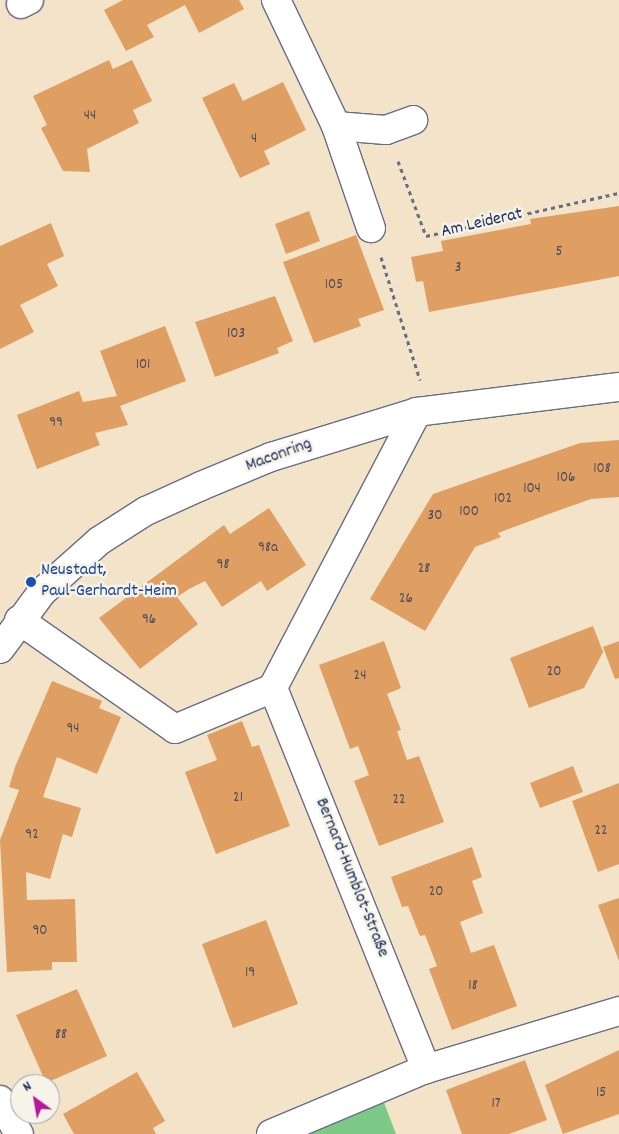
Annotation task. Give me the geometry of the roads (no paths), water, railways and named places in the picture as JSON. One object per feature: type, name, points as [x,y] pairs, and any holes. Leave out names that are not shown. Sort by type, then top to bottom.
[{"type":"street","points":[[276,0],[336,126],[371,228]]},
{"type":"street","points":[[336,126],[386,130],[413,120]]},
{"type":"street","name":"Maconring","points":[[0,649],[19,620],[66,569],[146,511],[271,458],[417,412],[619,387]]},
{"type":"street","points":[[19,620],[175,729],[273,688],[417,412]]},
{"type":"street","name":"Bernard-Humblot-Straße","points":[[273,688],[370,925],[426,1069]]},
{"type":"street","points":[[271,1134],[426,1069],[619,1011]]},
{"type":"street","points":[[0,1100],[19,1134]]},
{"type":"place","name":"Neustadt, Paul-Gerhardt-Heim","points":[[31,582]]}]
